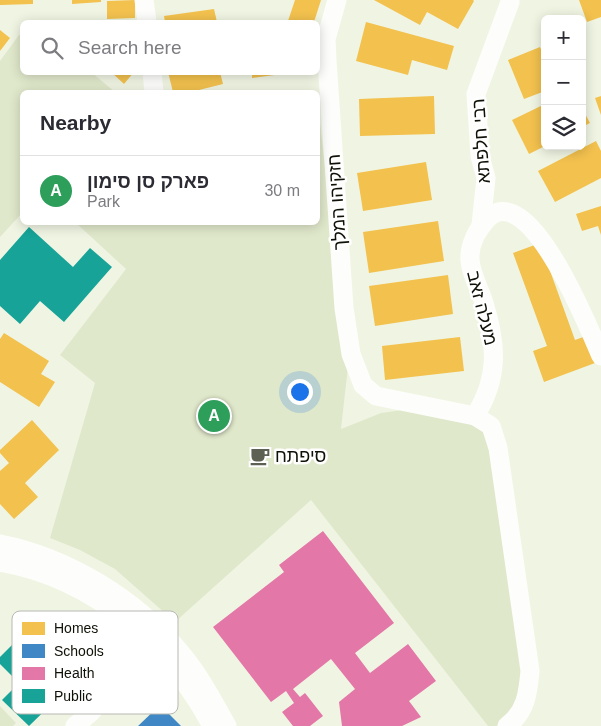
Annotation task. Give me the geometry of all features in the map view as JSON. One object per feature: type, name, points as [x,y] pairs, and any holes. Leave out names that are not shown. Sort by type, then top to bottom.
[{"type":"street","points":[[144,0],[147,20]]},
{"type":"street","name":"חזקיהו המלך","points":[[336,0],[326,39],[344,308],[351,354],[362,384],[376,396],[475,416]]},
{"type":"street","name":"רבי חלפתא","points":[[481,225],[486,178],[480,156],[476,94],[510,2]]},
{"type":"street","points":[[152,75],[154,90]]},
{"type":"street","points":[[481,225],[490,216],[501,212],[518,216],[532,226],[565,277],[601,356]]},
{"type":"street","name":"מעלה זאב","points":[[475,416],[485,400],[493,378],[494,359],[493,342],[484,302],[470,259],[472,241],[481,225]]},
{"type":"street","points":[[475,416],[491,426],[498,448],[530,671],[525,704],[517,719],[507,726]]},
{"type":"street","points":[[0,544],[41,555],[76,571],[99,584],[137,611]]},
{"type":"street","points":[[0,562],[46,574],[83,590],[113,611]]},
{"type":"street","points":[[178,650],[199,678],[227,726]]},
{"type":"street","points":[[178,673],[190,687],[212,726]]},
{"type":"street","points":[[75,726],[89,714]]},
{"type":"green space","points":[[20,35],[20,75],[94,75],[113,90],[20,90],[20,215],[0,237],[0,61]]},
{"type":"green space","points":[[320,123],[348,367],[341,429],[381,413],[409,409],[472,418],[491,440],[526,675],[510,714],[497,726],[488,726],[311,500],[178,619],[178,611],[163,611],[115,569],[80,550],[50,538],[95,383],[60,355],[126,269],[78,225],[320,225]]},
{"type":"green space","points":[[0,706],[16,723],[13,726],[0,726]]},
{"type":"building: Homes","points":[[0,0],[33,0],[33,4],[0,5]]},
{"type":"building: Homes","points":[[72,0],[101,0],[101,2],[72,4]]},
{"type":"building: Homes","points":[[135,0],[135,18],[107,19],[107,1]]},
{"type":"building: Homes","points":[[295,0],[321,0],[315,20],[288,20]]},
{"type":"building: Homes","points":[[374,0],[474,1],[458,29],[427,12],[420,25]]},
{"type":"building: Homes","points":[[579,0],[601,0],[601,17],[587,22]]},
{"type":"building: Homes","points":[[214,9],[217,20],[165,20],[164,16]]},
{"type":"building: Homes","points":[[366,22],[454,46],[447,70],[412,60],[408,75],[356,61]]},
{"type":"building: Homes","points":[[0,30],[10,38],[0,51]]},
{"type":"building: Homes","points":[[540,47],[541,93],[524,99],[508,60]]},
{"type":"building: Homes","points":[[114,75],[132,75],[124,84]]},
{"type":"building: Homes","points":[[169,75],[221,75],[223,84],[199,90],[172,90]]},
{"type":"building: Homes","points":[[252,75],[274,75],[252,78]]},
{"type":"building: Homes","points":[[434,96],[435,134],[360,136],[359,99]]},
{"type":"building: Homes","points":[[601,96],[601,115],[595,98]]},
{"type":"building: Homes","points":[[541,106],[541,148],[529,154],[512,120]]},
{"type":"building: Homes","points":[[586,116],[590,123],[586,125]]},
{"type":"building: Homes","points":[[596,141],[601,151],[601,178],[555,202],[538,171],[579,150],[586,150],[586,146]]},
{"type":"building: Homes","points":[[426,162],[432,200],[363,211],[357,173]]},
{"type":"building: Homes","points":[[601,206],[601,235],[598,226],[582,231],[576,214]]},
{"type":"building: Homes","points":[[438,221],[444,261],[369,273],[363,232]]},
{"type":"building: Homes","points":[[540,243],[575,340],[586,336],[595,363],[544,382],[533,351],[547,346],[513,253]]},
{"type":"building: Homes","points":[[448,275],[453,314],[375,326],[369,286]]},
{"type":"building: Homes","points":[[4,333],[49,361],[41,374],[55,382],[39,407],[0,382],[0,339]]},
{"type":"building: Homes","points":[[460,337],[464,371],[385,380],[382,346]]},
{"type":"building: Homes","points":[[32,420],[59,450],[25,483],[38,497],[14,519],[0,504],[0,471],[9,463],[0,453],[0,450]]},
{"type":"building: Schools","points":[[151,714],[169,714],[181,726],[138,726]]},
{"type":"building: Health","points":[[323,531],[394,623],[355,653],[370,673],[408,644],[436,681],[409,701],[421,717],[402,726],[342,726],[339,702],[355,689],[331,659],[293,689],[300,697],[305,693],[323,716],[310,726],[293,726],[282,712],[294,703],[286,691],[271,702],[213,627],[284,572],[279,565]]},
{"type":"building: Public","points":[[29,227],[73,267],[90,248],[112,267],[64,322],[40,301],[20,324],[0,306],[0,260]]},
{"type":"building: Public","points":[[12,645],[12,676],[0,664],[0,657]]},
{"type":"building: Public","points":[[12,690],[12,710],[2,700]]},
{"type":"building: Public","points":[[17,714],[41,714],[29,726]]},
{"type":"place","name":"פארק סן סימון","points":[[214,416]]},
{"type":"place","name":"סיפתח","points":[[260,456]]}]
